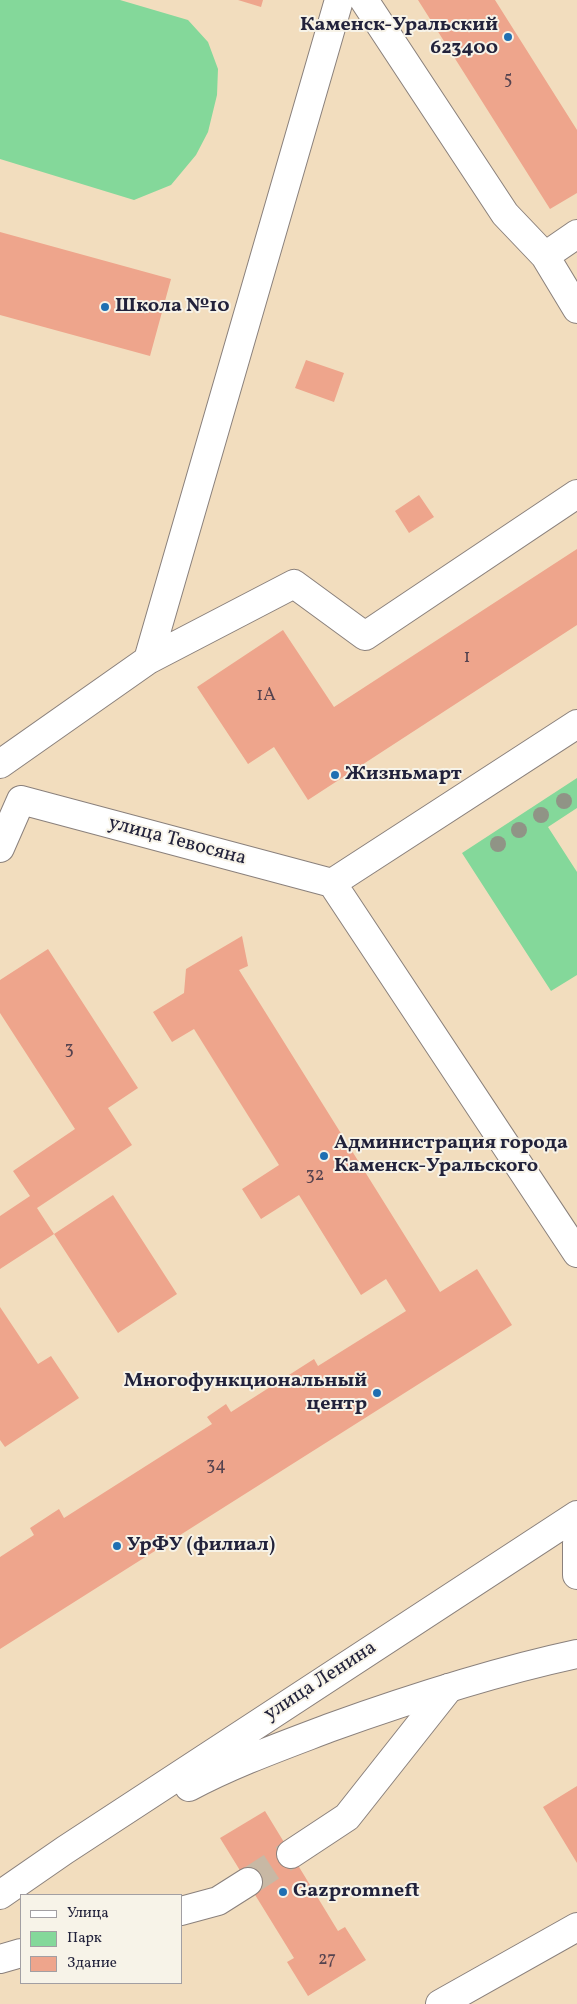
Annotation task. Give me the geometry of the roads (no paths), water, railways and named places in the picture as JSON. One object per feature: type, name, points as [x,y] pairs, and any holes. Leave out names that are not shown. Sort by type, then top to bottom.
[{"type":"main road","points":[[148,660],[340,0]]},
{"type":"main road","points":[[364,0],[504,214],[545,256],[577,309]]},
{"type":"main road","points":[[545,256],[577,234]]},
{"type":"main road","points":[[0,848],[21,800],[0,764],[148,660],[294,584],[366,636],[577,494]]},
{"type":"main road","points":[[577,724],[332,883],[577,1253]]},
{"type":"main road","name":"улица Тевосяна","points":[[21,800],[332,883]]},
{"type":"main road","name":"улица Ленина","points":[[0,1895],[65,1850],[577,1515]]},
{"type":"main road","points":[[577,1543],[577,1574]]},
{"type":"main road","name":"улица Ленина","points":[[65,1850],[215,1773],[367,1715],[449,1688],[533,1663],[577,1654]]},
{"type":"main road","points":[[291,1854],[347,1817],[449,1688]]},
{"type":"main road","points":[[182,1911],[218,1901],[248,1882]]},
{"type":"main road","points":[[440,2004],[577,1927]]},
{"type":"main road","points":[[0,1959],[20,1953]]},
{"type":"tunnel","points":[[248,1882],[291,1854]]},
{"type":"place","name":"Каменск-Уральский 623400","points":[[508,37]]},
{"type":"place","name":"Школа №10","points":[[105,307]]},
{"type":"place","name":"Жизньмарт","points":[[335,775]]},
{"type":"place","name":"Администрация города Каменск-Уральского","points":[[324,1156]]},
{"type":"place","name":"Многофункциональный центр","points":[[377,1393]]},
{"type":"place","name":"УрФУ (филиал)","points":[[117,1546]]},
{"type":"place","name":"Gazpromneft","points":[[283,1892]]}]
